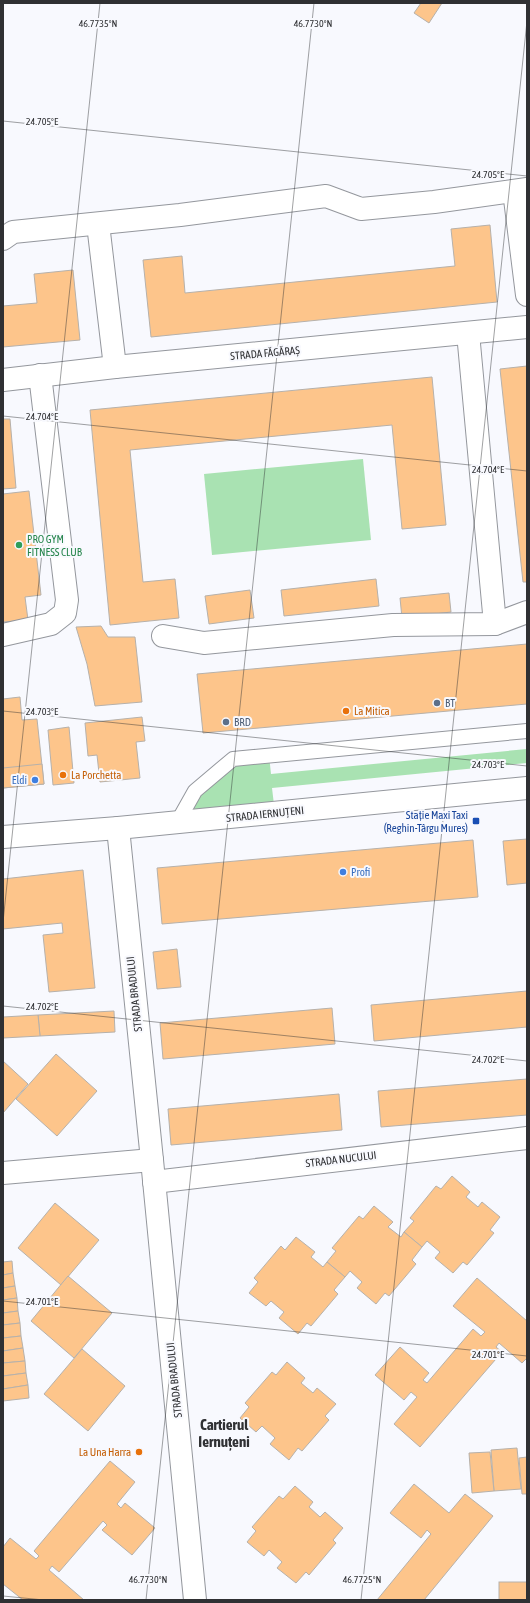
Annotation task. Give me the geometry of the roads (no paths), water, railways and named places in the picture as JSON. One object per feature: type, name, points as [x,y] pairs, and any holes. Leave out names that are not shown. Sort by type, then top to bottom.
[{"type":"street","points":[[3,239],[13,232],[180,215],[326,196],[361,209],[434,202],[521,190],[527,295]]},
{"type":"street","points":[[98,224],[115,367]]},
{"type":"street","name":"STRADA FĂGĂRAȘ","points":[[3,380],[115,367],[527,327]]},
{"type":"street","points":[[468,333],[495,624]]},
{"type":"street","points":[[3,636],[52,624],[65,613],[67,600],[40,376]]},
{"type":"street","points":[[163,636],[204,643],[393,625],[495,624],[527,612]]},
{"type":"street","name":"STRADA IERNUȚENI","points":[[3,837],[178,823],[527,788]]},
{"type":"street","name":"STRADA BRADULUI","points":[[118,828],[195,1600]]},
{"type":"street","name":"STRADA NUCULUI","points":[[154,1182],[527,1138]]},
{"type":"street","points":[[3,1173],[152,1160]]},
{"type":"lane","points":[[178,823],[194,791],[233,759],[527,731]]},
{"type":"place","name":"PRO GYM FITNESS CLUB","points":[[19,545]]},
{"type":"place","name":"BT","points":[[437,703]]},
{"type":"place","name":"La Mitica","points":[[346,711]]},
{"type":"place","name":"BRD","points":[[226,722]]},
{"type":"place","name":"La Porchetta","points":[[63,775]]},
{"type":"place","name":"Eldi","points":[[35,780]]},
{"type":"place","name":"Stație Maxi Taxi (Reghin-Târgu Mures)","points":[[476,821]]},
{"type":"place","name":"Profi","points":[[343,872]]},
{"type":"place","name":"La Una Harra","points":[[139,1452]]},
{"type":"district","name":"Cartierul Iernuțeni","points":[[224,1432]]}]
